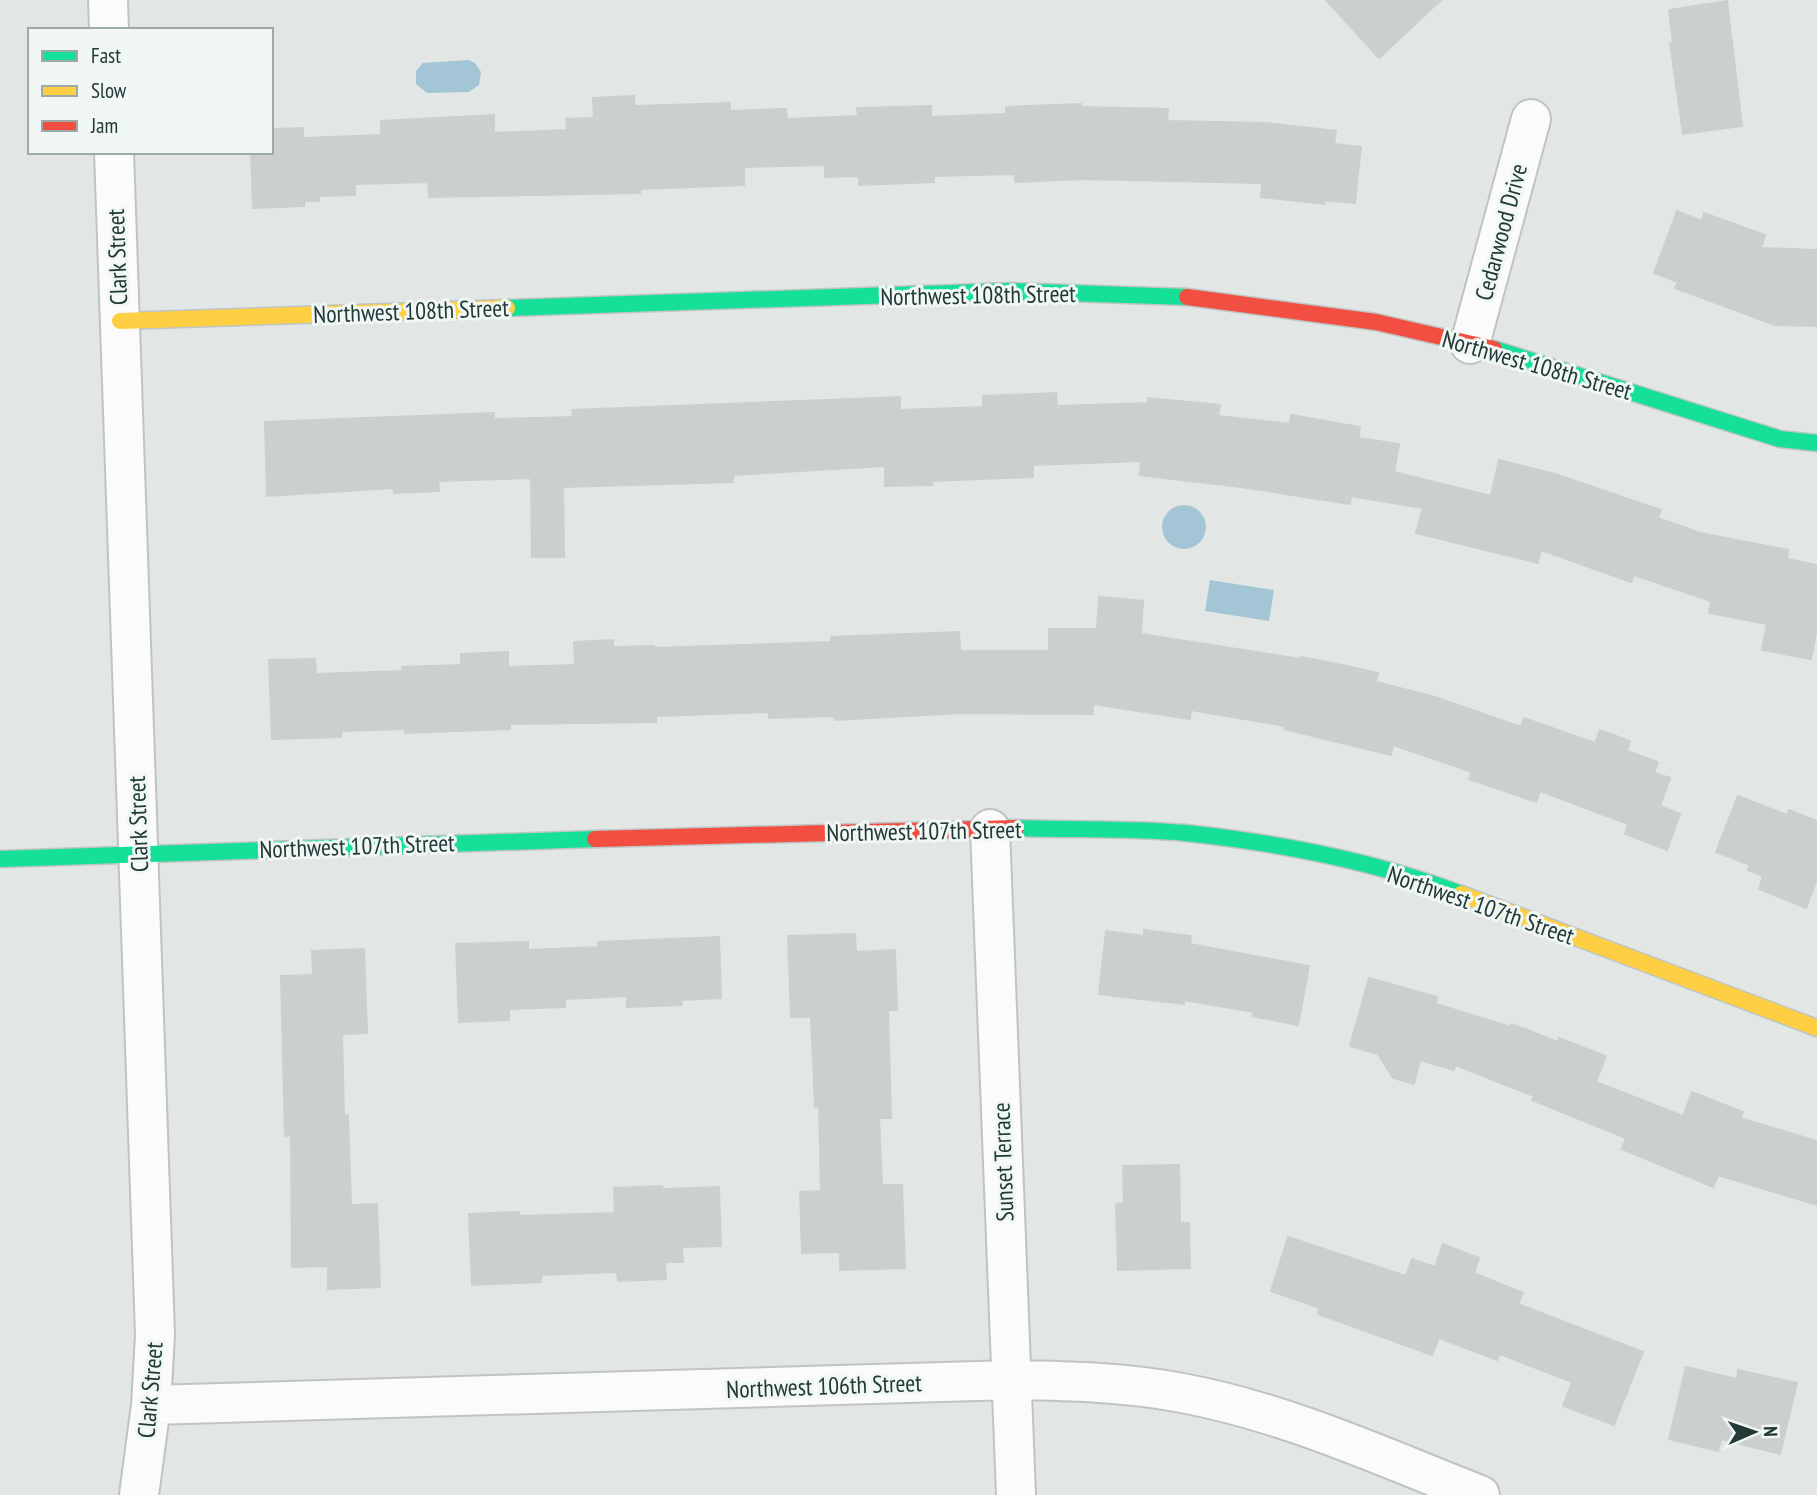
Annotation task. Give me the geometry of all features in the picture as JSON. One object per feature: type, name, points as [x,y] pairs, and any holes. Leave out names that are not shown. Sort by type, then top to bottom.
[{"type":"street","points":[[108,0],[109,28]]},
{"type":"street","name":"Cedarwood Drive","points":[[1470,344],[1531,119]]},
{"type":"street","name":"Clark Street","points":[[114,154],[155,1335],[151,1405],[139,1495]]},
{"type":"street","name":"Northwest 108th Street","points":[[120,321],[1012,291],[1195,297],[1376,322],[1514,354],[1780,439],[1817,443]]},
{"type":"street","name":"Northwest 107th Street","points":[[0,859],[463,842],[990,829],[1185,833],[1310,851],[1433,883],[1817,1028]]},
{"type":"street","name":"Sunset Terrace","points":[[990,829],[1016,1495]]},
{"type":"street","name":"Northwest 106th Street","points":[[151,1405],[1011,1380],[1103,1382],[1182,1393],[1259,1412],[1480,1495]]},
{"type":"water","points":[[468,60],[475,63],[481,72],[479,85],[469,92],[427,93],[416,84],[416,71],[423,63]]},
{"type":"water","points":[[1184,505],[1199,512],[1206,527],[1199,542],[1184,549],[1169,542],[1162,527],[1169,512]]},
{"type":"water","points":[[1210,580],[1274,590],[1269,621],[1205,611]]},
{"type":"building","points":[[1326,0],[1441,0],[1379,58]]},
{"type":"building","points":[[1727,1],[1742,126],[1683,134],[1670,43],[1673,42],[1669,10]]},
{"type":"building","points":[[634,96],[635,106],[730,103],[730,111],[786,109],[787,119],[858,116],[857,108],[931,106],[931,117],[1006,114],[1006,107],[1081,104],[1081,107],[1168,109],[1167,121],[1265,123],[1336,131],[1334,144],[1361,147],[1355,203],[1324,200],[1324,204],[1261,197],[1262,183],[1082,179],[1015,182],[1015,174],[934,176],[934,182],[859,185],[859,176],[825,177],[825,165],[744,167],[744,185],[640,189],[640,193],[429,197],[428,182],[355,184],[355,195],[319,196],[319,201],[304,201],[304,206],[253,208],[251,154],[273,154],[273,129],[303,128],[303,138],[381,135],[381,121],[494,115],[494,133],[567,130],[566,119],[594,118],[593,98]]},
{"type":"building","points":[[1677,211],[1702,221],[1704,213],[1765,235],[1761,248],[1817,250],[1817,326],[1775,325],[1675,288],[1678,282],[1654,273]]},
{"type":"building","points":[[1056,393],[1057,406],[1148,403],[1148,398],[1220,405],[1218,416],[1290,424],[1291,415],[1360,427],[1359,438],[1399,444],[1394,472],[1491,496],[1499,460],[1555,474],[1661,510],[1658,518],[1700,533],[1788,550],[1787,559],[1817,565],[1817,628],[1811,659],[1762,650],[1767,624],[1709,613],[1711,601],[1634,575],[1631,582],[1541,550],[1538,563],[1416,533],[1423,508],[1351,496],[1350,504],[1140,475],[1141,461],[1033,465],[1033,477],[931,481],[932,485],[885,486],[885,466],[733,475],[733,482],[563,487],[564,557],[532,557],[531,478],[438,481],[439,491],[394,493],[394,488],[267,496],[265,422],[494,413],[494,419],[573,417],[572,410],[900,397],[900,410],[983,407],[983,396]]},
{"type":"building","points":[[1099,597],[1143,601],[1141,634],[1347,666],[1378,673],[1376,682],[1435,697],[1521,727],[1524,718],[1595,743],[1600,730],[1630,741],[1627,751],[1658,762],[1654,773],[1670,778],[1660,806],[1680,814],[1667,850],[1625,834],[1628,824],[1540,791],[1536,802],[1469,779],[1472,772],[1393,745],[1391,755],[1284,729],[1285,726],[1191,710],[1190,719],[1093,704],[1093,714],[963,713],[835,720],[834,716],[769,718],[769,712],[656,716],[656,722],[510,724],[510,729],[405,733],[405,729],[341,731],[341,737],[272,739],[269,660],[315,659],[316,674],[403,671],[402,667],[461,665],[461,654],[508,652],[508,667],[575,665],[574,642],[613,640],[613,647],[654,648],[831,642],[831,637],[959,632],[960,651],[1049,651],[1049,629],[1097,629]]},
{"type":"building","points":[[1738,796],[1787,815],[1789,810],[1817,821],[1817,879],[1806,908],[1759,889],[1763,876],[1748,870],[1750,865],[1716,852]]},
{"type":"building","points":[[1144,930],[1191,936],[1190,944],[1309,966],[1298,1025],[1252,1016],[1254,1012],[1184,1000],[1184,1004],[1099,994],[1106,931],[1144,936]]},
{"type":"building","points":[[855,934],[856,952],[895,950],[897,1010],[888,1010],[891,1118],[879,1118],[882,1185],[902,1185],[905,1268],[840,1270],[840,1252],[802,1253],[800,1192],[821,1191],[819,1106],[815,1107],[811,1017],[791,1017],[788,936]]},
{"type":"building","points":[[719,937],[721,998],[681,1000],[682,1005],[627,1007],[627,996],[565,999],[565,1007],[509,1009],[509,1020],[459,1022],[456,944],[528,942],[528,950],[598,947],[598,942]]},
{"type":"building","points":[[364,949],[367,1033],[342,1034],[344,1116],[348,1115],[351,1205],[377,1204],[380,1287],[328,1289],[328,1266],[292,1267],[291,1135],[285,1136],[281,976],[313,975],[312,951]]},
{"type":"building","points":[[1369,978],[1437,997],[1436,1004],[1511,1027],[1512,1024],[1558,1042],[1559,1038],[1606,1056],[1596,1082],[1683,1116],[1692,1092],[1743,1112],[1740,1118],[1817,1141],[1817,1205],[1718,1175],[1713,1187],[1622,1149],[1626,1138],[1532,1100],[1534,1096],[1455,1065],[1454,1070],[1420,1060],[1414,1084],[1393,1078],[1378,1054],[1350,1046]]},
{"type":"building","points":[[1179,1165],[1180,1223],[1189,1223],[1190,1268],[1118,1270],[1116,1204],[1124,1203],[1123,1166]]},
{"type":"building","points":[[662,1186],[663,1189],[719,1187],[721,1246],[682,1247],[683,1262],[665,1262],[666,1279],[618,1281],[617,1272],[541,1275],[541,1282],[472,1285],[469,1214],[519,1212],[519,1216],[615,1213],[614,1188]]},
{"type":"building","points":[[1288,1237],[1406,1276],[1412,1259],[1435,1267],[1443,1244],[1479,1258],[1474,1273],[1523,1293],[1518,1304],[1643,1352],[1614,1425],[1563,1406],[1572,1382],[1500,1354],[1497,1360],[1439,1338],[1432,1355],[1318,1314],[1320,1308],[1271,1291]]},
{"type":"building","points":[[1686,1367],[1737,1379],[1738,1370],[1797,1383],[1780,1454],[1721,1439],[1718,1451],[1669,1439]]},
{"type":"traffic: fast","points":[[507,308],[1012,291],[1187,297]]},
{"type":"traffic: fast","points":[[1494,349],[1780,439],[1817,443]]},
{"type":"traffic: fast","points":[[1016,828],[1165,831],[1256,842],[1360,863],[1461,894]]},
{"type":"traffic: fast","points":[[0,859],[595,839]]},
{"type":"traffic: slow","points":[[120,321],[507,308]]},
{"type":"traffic: slow","points":[[1461,894],[1817,1028]]},
{"type":"traffic: jam","points":[[1187,297],[1376,322],[1494,349]]},
{"type":"traffic: jam","points":[[595,839],[1016,828]]}]
